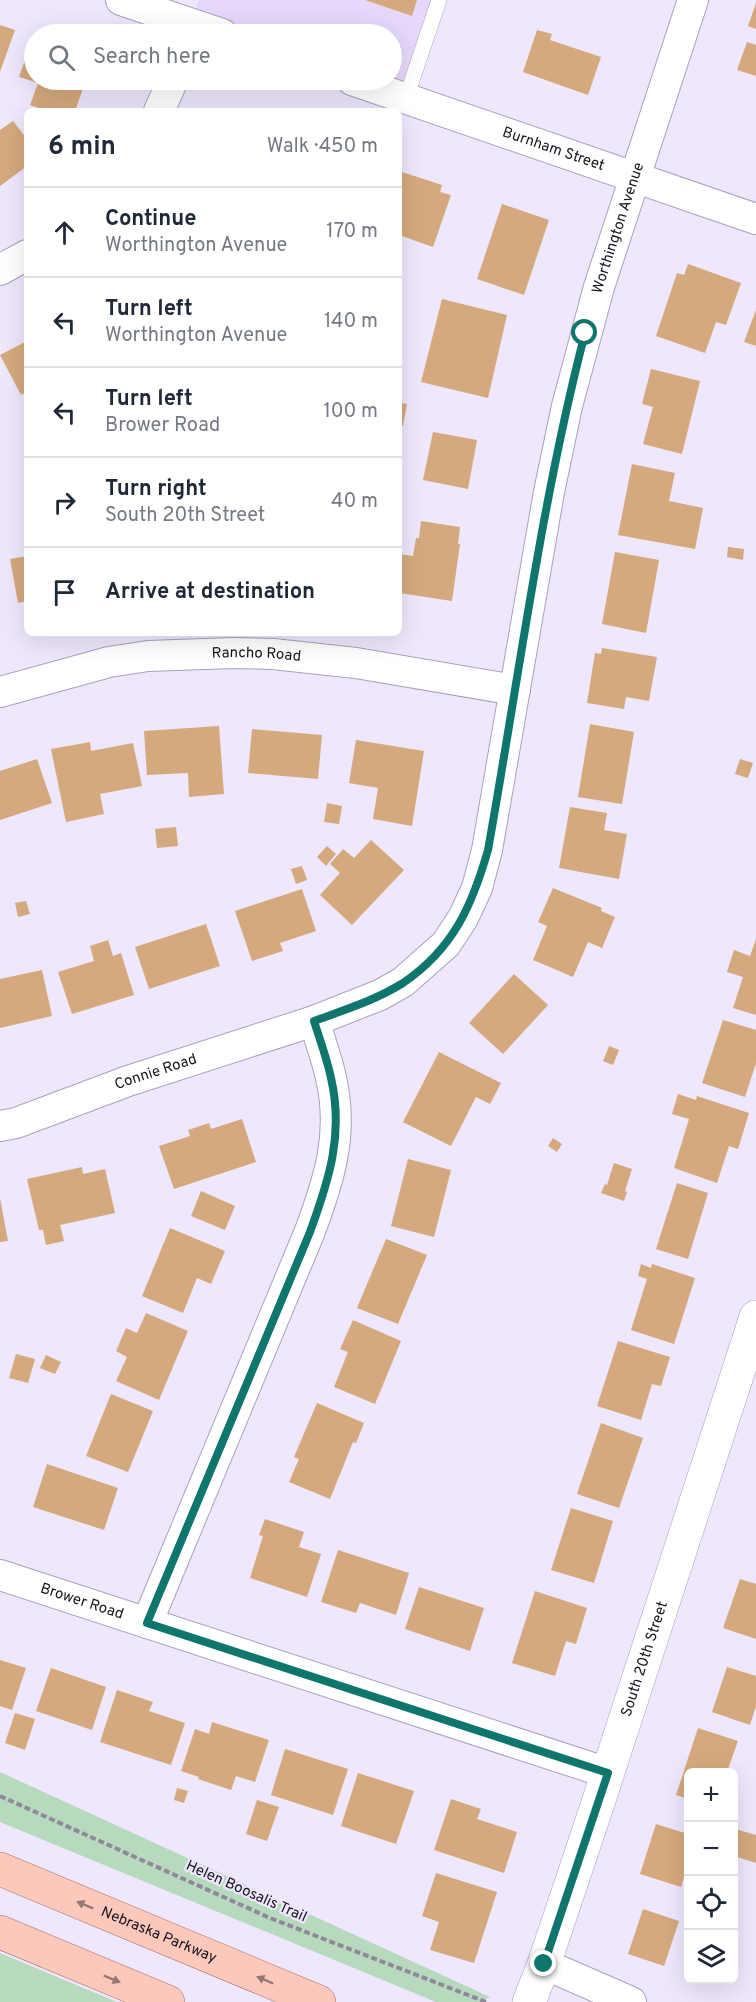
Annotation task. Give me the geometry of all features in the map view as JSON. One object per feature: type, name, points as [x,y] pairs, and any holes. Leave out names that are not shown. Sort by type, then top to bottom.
[{"type":"main road","name":"Nebraska Parkway","points":[[0,1869],[319,2002]]},
{"type":"main road","points":[[0,1932],[168,2002]]},
{"type":"street","points":[[121,0],[193,20]]},
{"type":"street","name":"Worthington Avenue","points":[[314,1021],[380,995],[404,982],[446,944],[463,918],[477,888],[488,850],[549,492],[567,406],[596,299],[693,0]]},
{"type":"street","points":[[160,108],[168,90]]},
{"type":"street","name":"Burnham Street","points":[[382,90],[756,219]]},
{"type":"street","points":[[0,270],[24,257]]},
{"type":"street","name":"Rancho Road","points":[[0,693],[109,662],[148,656],[233,652],[356,663],[515,690]]},
{"type":"street","points":[[147,1623],[310,1232],[332,1168],[336,1139],[336,1108],[331,1079],[314,1021]]},
{"type":"street","name":"Connie Road","points":[[0,1126],[16,1123],[128,1081],[314,1021]]},
{"type":"street","name":"South 20th Street","points":[[529,2002],[608,1773],[756,1317]]},
{"type":"street","name":"Brower Road","points":[[0,1575],[608,1773]]},
{"type":"street","points":[[544,1964],[631,2002]]},
{"type":"lane","points":[[406,98],[439,0]]},
{"type":"path","name":"Helen Boosalis Trail","points":[[0,1796],[270,1918],[486,2002]]},
{"type":"shaded area","points":[[199,0],[439,0],[406,98],[400,90],[402,90],[402,24],[191,24]]},
{"type":"green space","points":[[0,1772],[490,1997],[481,2002],[436,2002],[0,1822]]},
{"type":"green space","points":[[0,1953],[12,1958],[117,2002],[0,2002]]},
{"type":"building","points":[[365,0],[417,0],[412,16]]},
{"type":"building","points":[[756,3],[756,29],[748,26]]},
{"type":"building","points":[[0,25],[15,30],[0,72]]},
{"type":"building","points":[[537,30],[552,34],[550,40],[601,57],[588,95],[523,72]]},
{"type":"building","points":[[747,42],[756,45],[756,76],[737,70]]},
{"type":"building","points":[[24,63],[24,79],[19,77]]},
{"type":"building","points":[[35,90],[82,90],[76,108],[38,108],[30,105]]},
{"type":"building","points":[[13,121],[24,135],[24,168],[0,186],[0,130]]},
{"type":"building","points":[[402,172],[442,185],[440,192],[451,195],[433,247],[402,236]]},
{"type":"building","points":[[502,204],[549,220],[524,295],[477,279]]},
{"type":"building","points":[[688,264],[741,283],[726,325],[716,322],[705,353],[656,336],[677,273],[684,275]]},
{"type":"building","points":[[442,299],[507,315],[488,398],[421,382]]},
{"type":"building","points":[[756,310],[756,346],[744,342]]},
{"type":"building","points":[[24,343],[24,394],[21,395],[0,355]]},
{"type":"building","points":[[651,369],[700,381],[682,454],[643,444],[653,407],[642,404]]},
{"type":"building","points":[[402,403],[407,404],[402,426]]},
{"type":"building","points":[[433,432],[477,440],[468,489],[423,480]]},
{"type":"building","points":[[632,464],[675,473],[669,501],[703,508],[695,549],[618,535]]},
{"type":"building","points":[[421,521],[460,527],[458,544],[460,544],[452,601],[402,593],[402,554],[413,556],[416,538],[419,538]]},
{"type":"building","points":[[728,547],[744,549],[743,560],[727,557]]},
{"type":"building","points":[[615,552],[659,560],[646,633],[602,624]]},
{"type":"building","points":[[24,557],[24,602],[18,603],[10,559]]},
{"type":"building","points":[[602,648],[657,657],[649,701],[626,697],[624,709],[587,703],[595,653],[601,654]]},
{"type":"building","points":[[590,724],[634,732],[622,804],[578,797]]},
{"type":"building","points":[[219,726],[224,794],[189,797],[188,773],[147,775],[144,731]]},
{"type":"building","points":[[252,729],[322,735],[318,779],[248,773]]},
{"type":"building","points":[[356,740],[424,751],[412,826],[373,819],[378,788],[349,783]]},
{"type":"building","points":[[90,742],[91,751],[133,743],[142,786],[100,794],[104,814],[66,822],[51,749]]},
{"type":"building","points":[[37,759],[52,803],[0,820],[0,771]]},
{"type":"building","points":[[740,759],[753,763],[748,778],[735,774]]},
{"type":"building","points":[[327,803],[342,806],[339,824],[324,822]]},
{"type":"building","points":[[570,807],[607,813],[604,830],[627,834],[619,879],[559,868]]},
{"type":"building","points":[[176,827],[178,846],[157,848],[155,829]]},
{"type":"building","points":[[371,840],[404,870],[352,925],[320,895],[340,873],[330,864],[343,849],[354,858]]},
{"type":"building","points":[[327,846],[336,854],[326,866],[317,857]]},
{"type":"building","points":[[302,866],[307,880],[296,884],[291,869]]},
{"type":"building","points":[[553,888],[602,908],[601,911],[615,917],[602,948],[588,942],[573,977],[533,960],[547,926],[538,922]]},
{"type":"building","points":[[302,889],[316,931],[280,943],[283,951],[252,961],[235,911]]},
{"type":"building","points":[[26,901],[30,914],[18,917],[15,903]]},
{"type":"building","points":[[206,924],[220,966],[149,989],[135,947]]},
{"type":"building","points":[[756,939],[756,1015],[733,1008],[743,977],[727,972],[734,950],[750,956]]},
{"type":"building","points":[[108,940],[113,956],[121,953],[134,995],[72,1014],[58,972],[94,961],[90,946]]},
{"type":"building","points":[[42,970],[52,1016],[0,1028],[0,979]]},
{"type":"building","points":[[514,974],[548,1005],[503,1054],[469,1023]]},
{"type":"building","points":[[723,1020],[756,1030],[756,1063],[745,1097],[702,1083]]},
{"type":"building","points":[[609,1046],[619,1050],[613,1065],[603,1061]]},
{"type":"building","points":[[439,1052],[501,1083],[490,1104],[476,1097],[451,1146],[403,1122]]},
{"type":"building","points":[[678,1094],[696,1100],[697,1096],[749,1113],[738,1149],[729,1146],[717,1183],[674,1168],[689,1119],[672,1114]]},
{"type":"building","points":[[242,1119],[256,1162],[174,1189],[159,1146],[190,1136],[188,1130],[209,1123],[211,1129]]},
{"type":"building","points":[[553,1138],[562,1144],[557,1152],[548,1146]]},
{"type":"building","points":[[408,1159],[451,1170],[434,1237],[391,1226]]},
{"type":"building","points":[[614,1163],[632,1169],[624,1201],[601,1193],[605,1184],[607,1185]]},
{"type":"building","points":[[82,1167],[83,1174],[105,1169],[115,1213],[60,1225],[64,1241],[46,1245],[43,1230],[39,1230],[27,1179]]},
{"type":"building","points":[[677,1183],[708,1193],[688,1259],[656,1249]]},
{"type":"building","points":[[201,1191],[235,1206],[225,1230],[191,1216]]},
{"type":"building","points":[[0,1198],[8,1241],[0,1242]]},
{"type":"building","points":[[170,1228],[225,1251],[211,1284],[197,1278],[183,1313],[142,1296]]},
{"type":"building","points":[[386,1239],[427,1255],[398,1324],[357,1308]]},
{"type":"building","points":[[641,1264],[651,1268],[652,1264],[695,1278],[674,1344],[631,1330],[647,1279],[638,1276]]},
{"type":"building","points":[[146,1313],[188,1331],[159,1400],[116,1381],[127,1357],[116,1351],[126,1328],[137,1333]]},
{"type":"building","points":[[353,1320],[401,1341],[375,1404],[334,1387],[348,1352],[340,1349]]},
{"type":"building","points":[[618,1341],[670,1357],[661,1386],[652,1384],[641,1420],[597,1406]]},
{"type":"building","points":[[16,1354],[35,1359],[28,1383],[9,1378]]},
{"type":"building","points":[[46,1355],[61,1362],[55,1374],[40,1368]]},
{"type":"building","points":[[111,1394],[153,1411],[128,1472],[86,1456]]},
{"type":"building","points":[[317,1403],[364,1423],[356,1443],[353,1442],[330,1499],[289,1482],[299,1459],[294,1457]]},
{"type":"building","points":[[601,1423],[643,1438],[619,1508],[577,1494]]},
{"type":"building","points":[[47,1464],[118,1488],[104,1530],[33,1507]]},
{"type":"building","points":[[571,1508],[613,1521],[594,1583],[551,1570]]},
{"type":"building","points":[[265,1519],[304,1532],[299,1547],[321,1554],[307,1597],[250,1578],[263,1536],[259,1535]]},
{"type":"building","points":[[338,1550],[409,1573],[396,1615],[360,1603],[356,1613],[321,1602]]},
{"type":"building","points":[[740,1579],[756,1584],[756,1639],[723,1628]]},
{"type":"building","points":[[419,1587],[484,1608],[470,1651],[405,1629]]},
{"type":"building","points":[[535,1591],[587,1608],[576,1644],[566,1641],[555,1676],[512,1663]]},
{"type":"building","points":[[0,1660],[26,1668],[12,1710],[0,1706]]},
{"type":"building","points":[[727,1667],[756,1676],[756,1706],[750,1725],[712,1712]]},
{"type":"building","points":[[51,1668],[106,1687],[92,1730],[36,1711]]},
{"type":"building","points":[[117,1690],[153,1702],[149,1711],[185,1723],[171,1765],[100,1742]]},
{"type":"building","points":[[15,1713],[35,1719],[25,1750],[5,1743]]},
{"type":"building","points":[[212,1722],[269,1740],[255,1782],[236,1776],[231,1790],[181,1771],[195,1729],[209,1734]]},
{"type":"building","points":[[698,1728],[738,1741],[728,1768],[685,1768]]},
{"type":"building","points":[[285,1749],[348,1769],[333,1815],[271,1795]]},
{"type":"building","points":[[684,1771],[684,1798],[676,1795]]},
{"type":"building","points":[[358,1773],[414,1791],[396,1844],[341,1826]]},
{"type":"building","points":[[177,1788],[188,1791],[184,1803],[174,1800]]},
{"type":"building","points":[[451,1799],[481,1809],[477,1819],[517,1832],[504,1873],[434,1850]]},
{"type":"building","points":[[257,1800],[279,1807],[267,1841],[246,1834]]},
{"type":"building","points":[[656,1824],[684,1833],[684,1877],[681,1887],[640,1874]]},
{"type":"building","points":[[738,1830],[756,1835],[756,1863],[738,1857]]},
{"type":"building","points":[[436,1873],[497,1892],[474,1963],[430,1950],[439,1922],[422,1916]]},
{"type":"building","points":[[643,1909],[679,1921],[664,1966],[628,1954]]},
{"type":"route","points":[[544,1964],[608,1773],[147,1623],[310,1232],[332,1168],[336,1139],[336,1108],[331,1079],[314,1021],[380,995],[404,982],[446,944],[463,918],[477,888],[488,850],[549,492],[585,333]]}]
